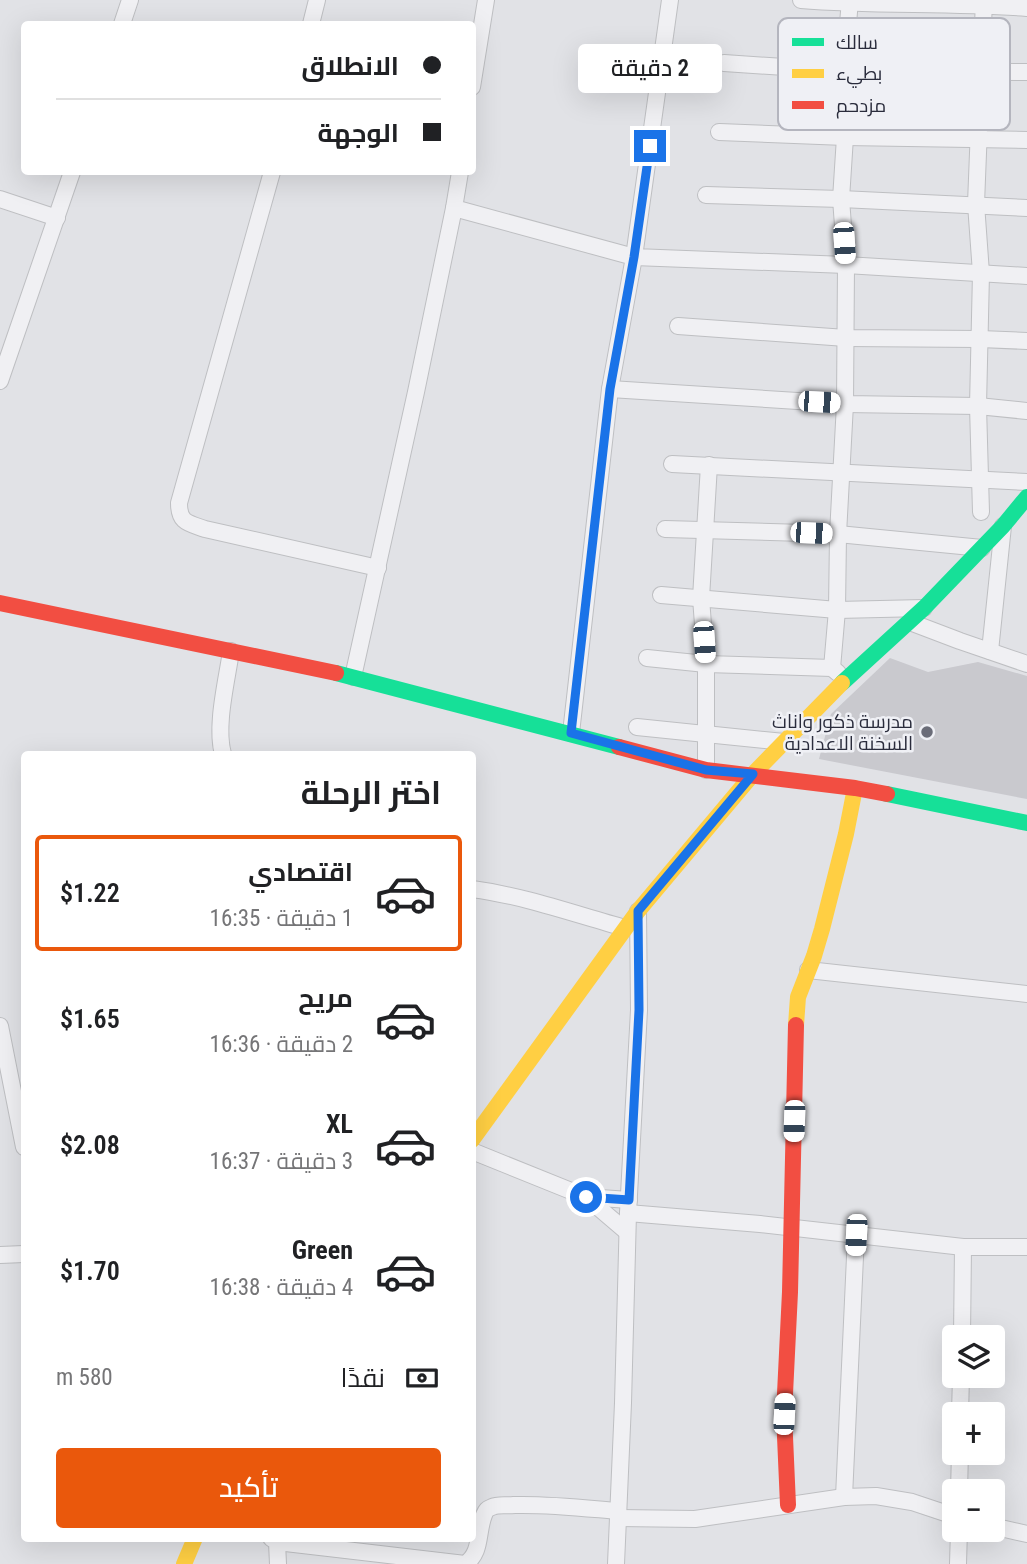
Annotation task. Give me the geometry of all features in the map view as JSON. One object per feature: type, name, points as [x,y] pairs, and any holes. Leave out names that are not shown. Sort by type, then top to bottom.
[{"type":"street","points":[[123,21],[130,0]]},
{"type":"street","points":[[312,21],[317,0]]},
{"type":"street","points":[[476,62],[486,0]]},
{"type":"street","points":[[571,733],[610,389],[634,257],[670,0]]},
{"type":"street","points":[[801,0],[984,2],[1027,8]]},
{"type":"street","points":[[724,63],[778,67]]},
{"type":"street","points":[[832,668],[837,610],[845,404],[846,265],[841,199],[845,130]]},
{"type":"street","points":[[979,130],[976,204],[981,274],[978,406],[981,512]]},
{"type":"street","points":[[719,132],[1027,140]]},
{"type":"street","points":[[0,381],[71,175]]},
{"type":"street","points":[[271,175],[179,503],[179,512],[186,523],[205,529],[378,568]]},
{"type":"street","points":[[353,677],[460,175]]},
{"type":"street","points":[[706,195],[1027,208]]},
{"type":"street","points":[[0,199],[57,218]]},
{"type":"street","points":[[454,208],[634,257],[846,265],[1027,276]]},
{"type":"street","points":[[678,326],[846,338],[1027,341]]},
{"type":"street","points":[[610,389],[845,404],[978,406],[1027,411]]},
{"type":"street","points":[[672,464],[1027,482]]},
{"type":"street","points":[[706,770],[706,664],[701,598],[709,466]]},
{"type":"street","points":[[476,1134],[638,911],[753,774],[845,680],[924,608],[1027,498]]},
{"type":"street","points":[[990,651],[1003,526]]},
{"type":"street","points":[[664,529],[838,534],[982,548]]},
{"type":"street","points":[[661,595],[837,610],[924,608]]},
{"type":"street","points":[[0,603],[353,677],[706,770],[855,788],[1027,822]]},
{"type":"street","points":[[910,622],[1027,664]]},
{"type":"street","points":[[223,751],[220,718],[231,651]]},
{"type":"street","points":[[647,658],[706,664],[832,668],[845,680]]},
{"type":"street","points":[[637,727],[784,742]]},
{"type":"street","points":[[788,1505],[784,1414],[790,1292],[796,1018],[798,997],[825,918],[855,788]]},
{"type":"street","points":[[476,890],[555,907],[625,928]]},
{"type":"street","points":[[616,1564],[627,1232],[639,1010],[638,911]]},
{"type":"street","points":[[808,970],[1027,993]]},
{"type":"street","points":[[0,1026],[21,1132]]},
{"type":"street","points":[[476,1153],[586,1197],[629,1206],[790,1228],[963,1247],[1027,1247]]},
{"type":"street","points":[[586,1197],[627,1232]]},
{"type":"street","points":[[844,1497],[856,1235]]},
{"type":"street","points":[[962,1325],[963,1247]]},
{"type":"street","points":[[0,1255],[21,1254]]},
{"type":"street","points":[[290,1542],[465,1564],[476,1552],[483,1516],[492,1507],[562,1506],[618,1515],[695,1519],[844,1497],[876,1496],[912,1502],[942,1512]]},
{"type":"street","points":[[1005,1529],[1027,1534]]},
{"type":"street","points":[[184,1564],[193,1542]]},
{"type":"street","points":[[274,1542],[278,1564]]},
{"type":"street","points":[[958,1542],[958,1564]]},
{"type":"building","name":"مدرسة ذكور واناث السخنة الاعدادية","points":[[890,658],[928,672],[978,662],[1027,676],[1027,799],[819,759],[831,714]]},
{"type":"traffic: fast","points":[[842,683],[924,608],[1003,526],[1027,497]]},
{"type":"traffic: fast","points":[[336,673],[619,747]]},
{"type":"traffic: fast","points":[[887,794],[1027,823]]},
{"type":"traffic: slow","points":[[476,1134],[638,911],[753,774],[842,683]]},
{"type":"traffic: slow","points":[[796,1025],[798,997],[822,929],[855,788]]},
{"type":"traffic: slow","points":[[184,1564],[193,1542]]},
{"type":"traffic: jam","points":[[0,603],[336,673]]},
{"type":"traffic: jam","points":[[619,747],[706,770],[887,794]]},
{"type":"traffic: jam","points":[[788,1505],[784,1414],[790,1292],[796,1025]]},
{"type":"place","name":"مدرسة ذكور واناث السخنة الاعدادية","points":[[927,732]]},
{"type":"route","points":[[586,1197],[629,1200],[639,1010],[638,911],[753,774],[706,770],[571,733],[610,389],[634,257],[650,146]]}]
